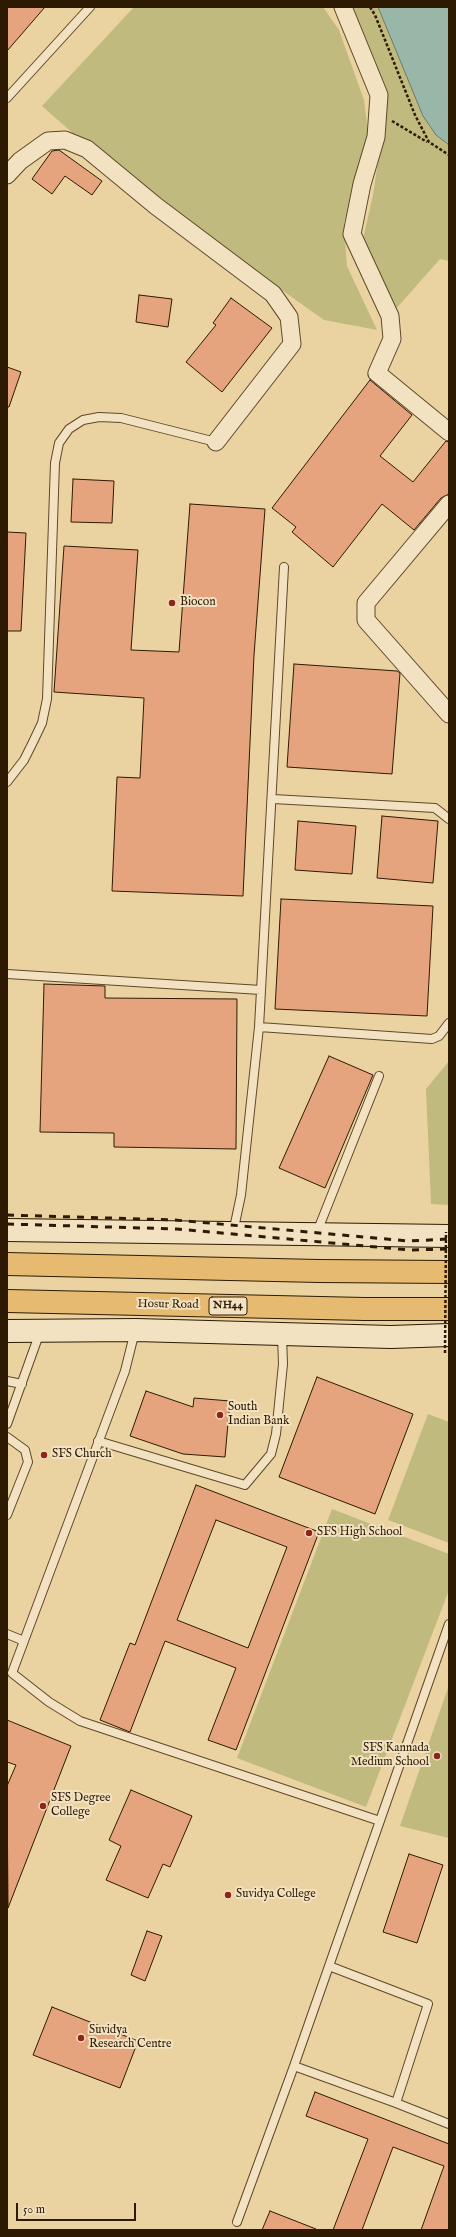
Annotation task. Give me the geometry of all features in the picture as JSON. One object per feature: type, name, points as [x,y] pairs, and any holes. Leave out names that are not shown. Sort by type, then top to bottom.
[{"type":"highway","points":[[7,1264],[319,1272],[449,1272]]},
{"type":"highway","name":"Hosur Road","points":[[7,1301],[365,1309],[449,1309]]},
{"type":"street","points":[[343,7],[379,95],[376,137],[362,184],[352,234],[390,316],[392,340],[377,373],[449,432]]},
{"type":"street","points":[[7,175],[20,161],[48,141],[65,140],[87,149],[156,206],[273,294],[289,317],[292,344],[216,442]]},
{"type":"street","points":[[449,504],[366,603],[366,620],[449,714]]},
{"type":"street","points":[[7,1230],[316,1235],[448,1234]]},
{"type":"street","points":[[7,1331],[136,1330],[282,1333],[391,1337],[447,1344]]},
{"type":"lane","points":[[7,98],[90,7]]},
{"type":"lane","points":[[7,782],[24,760],[42,724],[47,699],[55,463],[59,443],[70,429],[83,420],[99,417],[121,418],[216,442]]},
{"type":"lane","points":[[232,1233],[241,1196],[259,1027],[273,798],[284,568]]},
{"type":"lane","points":[[273,798],[435,808],[449,819]]},
{"type":"lane","points":[[7,974],[261,990]]},
{"type":"lane","points":[[259,1027],[432,1040],[439,1036],[449,1023]]},
{"type":"lane","points":[[316,1235],[379,1076]]},
{"type":"lane","points":[[7,1424],[41,1330]]},
{"type":"lane","points":[[136,1330],[125,1371],[12,1673],[49,1702],[80,1721],[380,1821]]},
{"type":"lane","points":[[98,1441],[245,1485],[271,1454],[276,1434],[283,1364],[282,1333]]},
{"type":"lane","points":[[7,1381],[22,1384]]},
{"type":"lane","points":[[7,1437],[25,1450],[28,1462],[7,1515]]},
{"type":"lane","points":[[237,2222],[294,2066],[449,1624]]},
{"type":"lane","points":[[7,1634],[24,1641]]},
{"type":"lane","points":[[329,1966],[428,2004],[396,2103]]},
{"type":"lane","points":[[294,2066],[449,2124]]},
{"type":"path","points":[[370,7],[375,15],[415,115],[429,142]]},
{"type":"path","points":[[378,112],[449,155]]},
{"type":"path","points":[[447,1344],[448,1234]]},
{"type":"shaded area","points":[[134,7],[323,7],[339,30],[364,100],[369,140],[344,223],[347,266],[377,330],[324,320],[120,175],[42,106]]},
{"type":"shaded area","points":[[349,7],[378,7],[429,126],[449,145],[449,261],[440,259],[394,311],[362,243],[373,195],[386,108]]},
{"type":"shaded area","points":[[378,7],[449,7],[449,145],[436,135],[423,116]]},
{"type":"shaded area","points":[[449,1061],[449,1205],[431,1204],[426,1089]]},
{"type":"shaded area","points":[[428,1414],[449,1422],[449,1543],[388,1520]]},
{"type":"shaded area","points":[[332,1509],[449,1554],[449,1590],[366,1807],[237,1758]]},
{"type":"shaded area","name":"SFS Kannada Medium School","points":[[449,1685],[449,1838],[400,1826]]},
{"type":"building","points":[[7,7],[45,7],[7,51]]},
{"type":"building","points":[[59,150],[102,181],[92,195],[65,176],[52,194],[32,179],[52,151]]},
{"type":"building","points":[[139,295],[172,299],[168,327],[136,322]]},
{"type":"building","points":[[231,298],[272,328],[222,392],[186,362],[216,325],[213,323]]},
{"type":"building","points":[[7,367],[21,372],[9,407],[7,407]]},
{"type":"building","points":[[370,380],[412,415],[380,456],[413,482],[446,441],[449,442],[449,494],[441,498],[414,530],[382,504],[333,567],[292,532],[296,527],[272,508]]},
{"type":"building","points":[[73,479],[114,481],[112,523],[71,522]]},
{"type":"building","points":[[190,504],[265,509],[254,655],[243,896],[112,891],[117,777],[140,778],[144,698],[54,692],[64,546],[138,550],[131,650],[179,652]]},
{"type":"building","points":[[7,532],[26,533],[21,631],[7,631]]},
{"type":"building","points":[[294,664],[397,671],[400,673],[392,774],[287,767]]},
{"type":"building","points":[[382,816],[438,821],[433,883],[377,878]]},
{"type":"building","points":[[298,821],[356,826],[352,874],[295,870]]},
{"type":"building","points":[[281,899],[433,906],[427,1016],[275,1009]]},
{"type":"building","points":[[44,984],[105,986],[105,998],[237,999],[236,1149],[114,1147],[114,1133],[40,1132]]},
{"type":"building","points":[[329,1056],[373,1075],[325,1188],[279,1168]]},
{"type":"building","points":[[317,1377],[413,1414],[375,1514],[279,1477]]},
{"type":"building","points":[[146,1391],[193,1407],[194,1398],[230,1401],[225,1457],[183,1454],[130,1436]]},
{"type":"building","points":[[196,1485],[319,1532],[236,1750],[208,1740],[236,1668],[165,1641],[130,1732],[100,1720],[130,1643],[135,1645]],"holes":[[[216,1520],[287,1547],[248,1648],[177,1620]]]},
{"type":"building","points":[[7,1720],[71,1746],[8,1908],[7,1786],[16,1765],[7,1762]]},
{"type":"building","points":[[131,1790],[192,1816],[170,1867],[163,1864],[148,1898],[106,1880],[121,1846],[109,1840]]},
{"type":"building","points":[[409,1854],[443,1865],[417,1943],[383,1932]]},
{"type":"building","points":[[147,1931],[162,1936],[145,1981],[131,1975]]},
{"type":"building","points":[[52,2007],[138,2041],[120,2088],[33,2055]]},
{"type":"building","points":[[315,2092],[449,2144],[449,2230],[421,2230],[444,2166],[393,2147],[362,2230],[333,2230],[368,2139],[306,2116]]},
{"type":"building","points":[[270,2211],[316,2229],[316,2230],[262,2230]]},
{"type":"railway","points":[[7,1215],[175,1220],[409,1241],[449,1239]]},
{"type":"railway","points":[[7,1224],[177,1229],[410,1250],[449,1249]]},
{"type":"place","name":"Biocon","points":[[172,603]]},
{"type":"place","name":"South Indian Bank","points":[[220,1415]]},
{"type":"place","name":"SFS Church","points":[[44,1455]]},
{"type":"place","name":"SFS High School","points":[[309,1533]]},
{"type":"place","name":"SFS Kannada Medium School","points":[[437,1756]]},
{"type":"place","name":"SFS Degree College","points":[[43,1806]]},
{"type":"place","name":"Suvidya College","points":[[228,1895]]},
{"type":"place","name":"Suvidya Research Centre","points":[[81,2038]]}]
